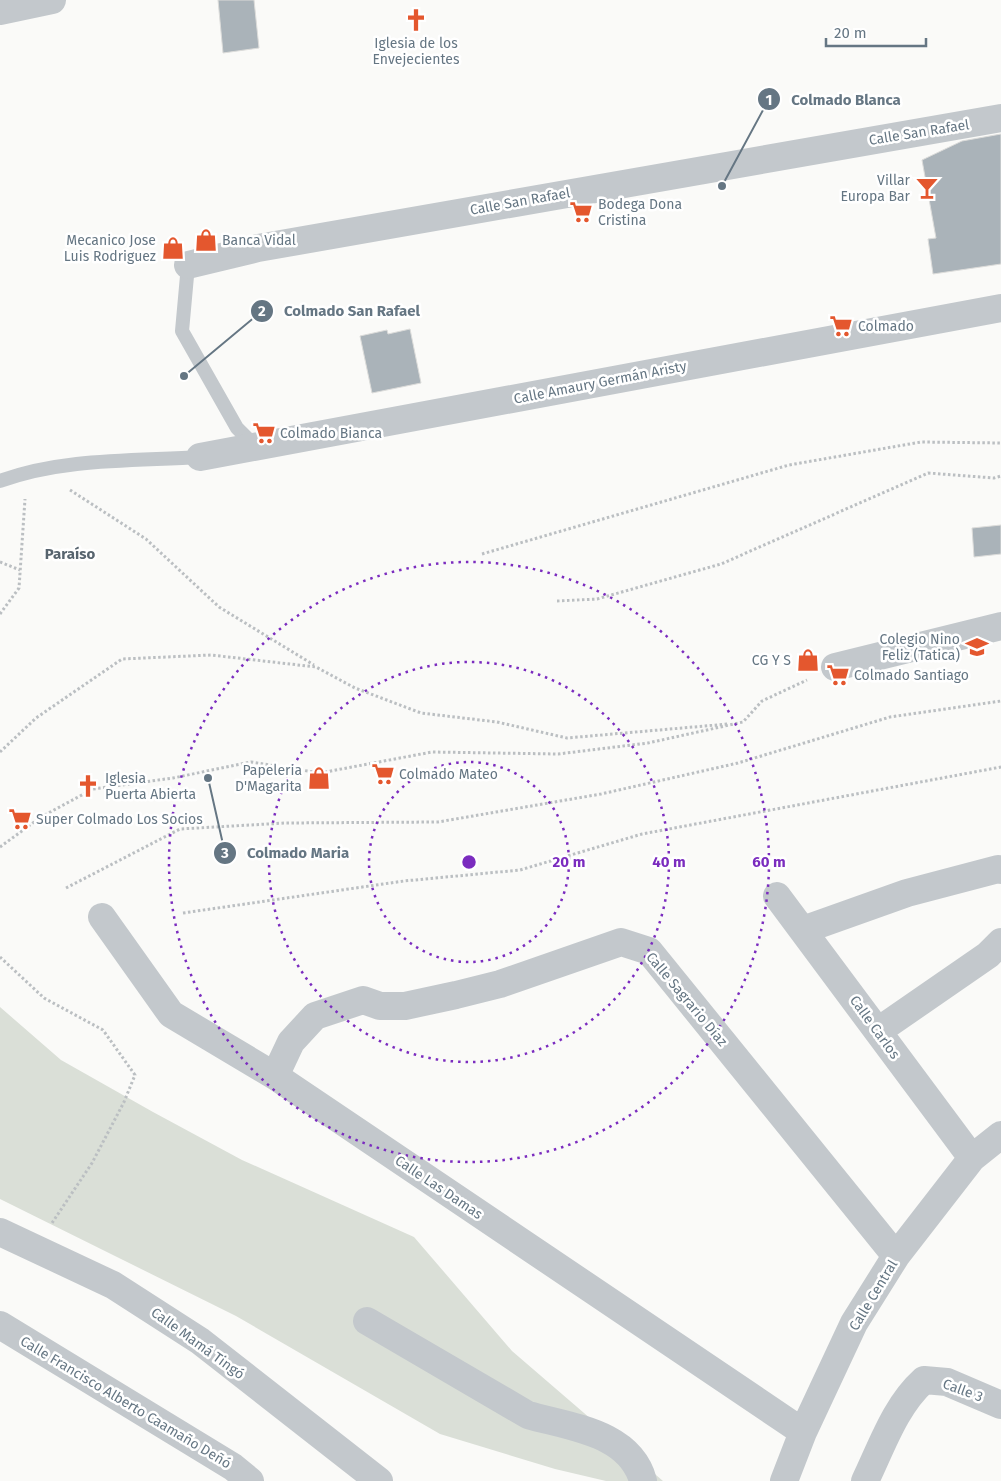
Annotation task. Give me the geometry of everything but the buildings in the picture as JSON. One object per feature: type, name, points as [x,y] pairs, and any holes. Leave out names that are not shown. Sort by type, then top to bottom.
[{"type":"street","points":[[0,10],[52,0]]},
{"type":"street","name":"Calle San Rafael","points":[[188,265],[258,248],[1001,118]]},
{"type":"street","name":"Calle Amaury Germán Aristy","points":[[200,457],[1001,308]]},
{"type":"street","points":[[835,667],[1001,626]]},
{"type":"street","points":[[803,930],[907,893],[998,869],[1001,870]]},
{"type":"street","name":"Calle Carlos","points":[[777,896],[972,1158]]},
{"type":"street","name":"Calle Las Damas","points":[[102,917],[171,1014],[275,1076],[803,1432]]},
{"type":"street","name":"Calle Sagrario Díaz","points":[[275,1076],[291,1042],[315,1016],[363,1000],[380,1006],[405,1006],[456,995],[500,984],[621,942],[649,951],[896,1256]]},
{"type":"street","points":[[878,1031],[988,955],[1001,942]]},
{"type":"street","name":"Calle Central","points":[[784,1481],[803,1432],[854,1322],[896,1256],[972,1158],[1001,1135]]},
{"type":"street","name":"Calle Mamá Tingó","points":[[0,1232],[113,1285],[200,1341],[379,1481]]},
{"type":"street","points":[[367,1321],[528,1415],[579,1427],[617,1444],[639,1468],[643,1481]]},
{"type":"street","name":"Calle Francisco Alberto Caamaño Deñó","points":[[0,1325],[233,1468],[250,1481]]},
{"type":"street","name":"Calle 3","points":[[865,1481],[900,1407],[913,1390],[924,1380],[947,1382],[1001,1405]]},
{"type":"lane","points":[[188,265],[182,330],[238,428],[256,447]]},
{"type":"lane","points":[[0,480],[27,471],[111,462],[200,457]]},
{"type":"path","points":[[482,554],[789,465],[921,442],[1001,443]]},
{"type":"path","points":[[0,614],[19,588],[27,471],[49,476],[146,539],[219,607],[316,667],[355,688],[421,713],[497,722],[567,738],[743,722]]},
{"type":"path","points":[[557,601],[598,600],[721,564],[928,474],[994,478],[1001,476]]},
{"type":"path","points":[[0,562],[20,570]]},
{"type":"path","points":[[0,752],[36,718],[122,659],[211,655],[316,667]]},
{"type":"path","points":[[0,847],[41,817],[93,790],[173,778],[251,762],[320,773],[432,752],[558,754],[648,743],[743,722],[762,701],[835,667]]},
{"type":"path","points":[[66,888],[180,829],[285,824],[438,822],[575,799],[729,765],[890,717],[1001,700]]},
{"type":"path","points":[[183,913],[404,881],[520,870],[642,834],[1001,767]]},
{"type":"path","points":[[0,957],[44,998],[103,1030],[134,1075],[124,1102],[92,1164],[54,1221],[26,1243]]},
{"type":"shaded area","points":[[0,1007],[61,1060],[153,1112],[242,1160],[414,1237],[512,1351],[663,1481],[606,1481],[555,1469],[440,1434],[236,1316],[0,1199]]},
{"type":"place","name":"Iglesia de los Envejecientes","points":[[416,20]]},
{"type":"place","name":"Colmado Blanca","points":[[722,186]]},
{"type":"place","name":"Villar Europa Bar","points":[[927,188]]},
{"type":"place","name":"Bodega Dona Cristina","points":[[581,212]]},
{"type":"place","name":"Banca Vidal","points":[[206,240]]},
{"type":"place","name":"Mecanico Jose Luis Rodriguez","points":[[173,248]]},
{"type":"place","name":"Colmado","points":[[841,326]]},
{"type":"place","name":"Colmado San Rafael","points":[[184,376]]},
{"type":"place","name":"Colmado Bianca","points":[[264,433]]},
{"type":"place","name":"Colegio Nino Feliz (Tatica)","points":[[977,647]]},
{"type":"place","name":"CG Y S","points":[[808,660]]},
{"type":"place","name":"Colmado Santiago","points":[[838,675]]},
{"type":"place","name":"Colmado Mateo","points":[[383,774]]},
{"type":"place","name":"Colmado Maria","points":[[208,778]]},
{"type":"place","name":"Papeleria D'Magarita","points":[[319,778]]},
{"type":"place","name":"Iglesia Puerta Abierta","points":[[88,786]]},
{"type":"place","name":"Super Colmado Los Socios","points":[[20,819]]},
{"type":"district","name":"Paraíso","points":[[70,554]]}]
